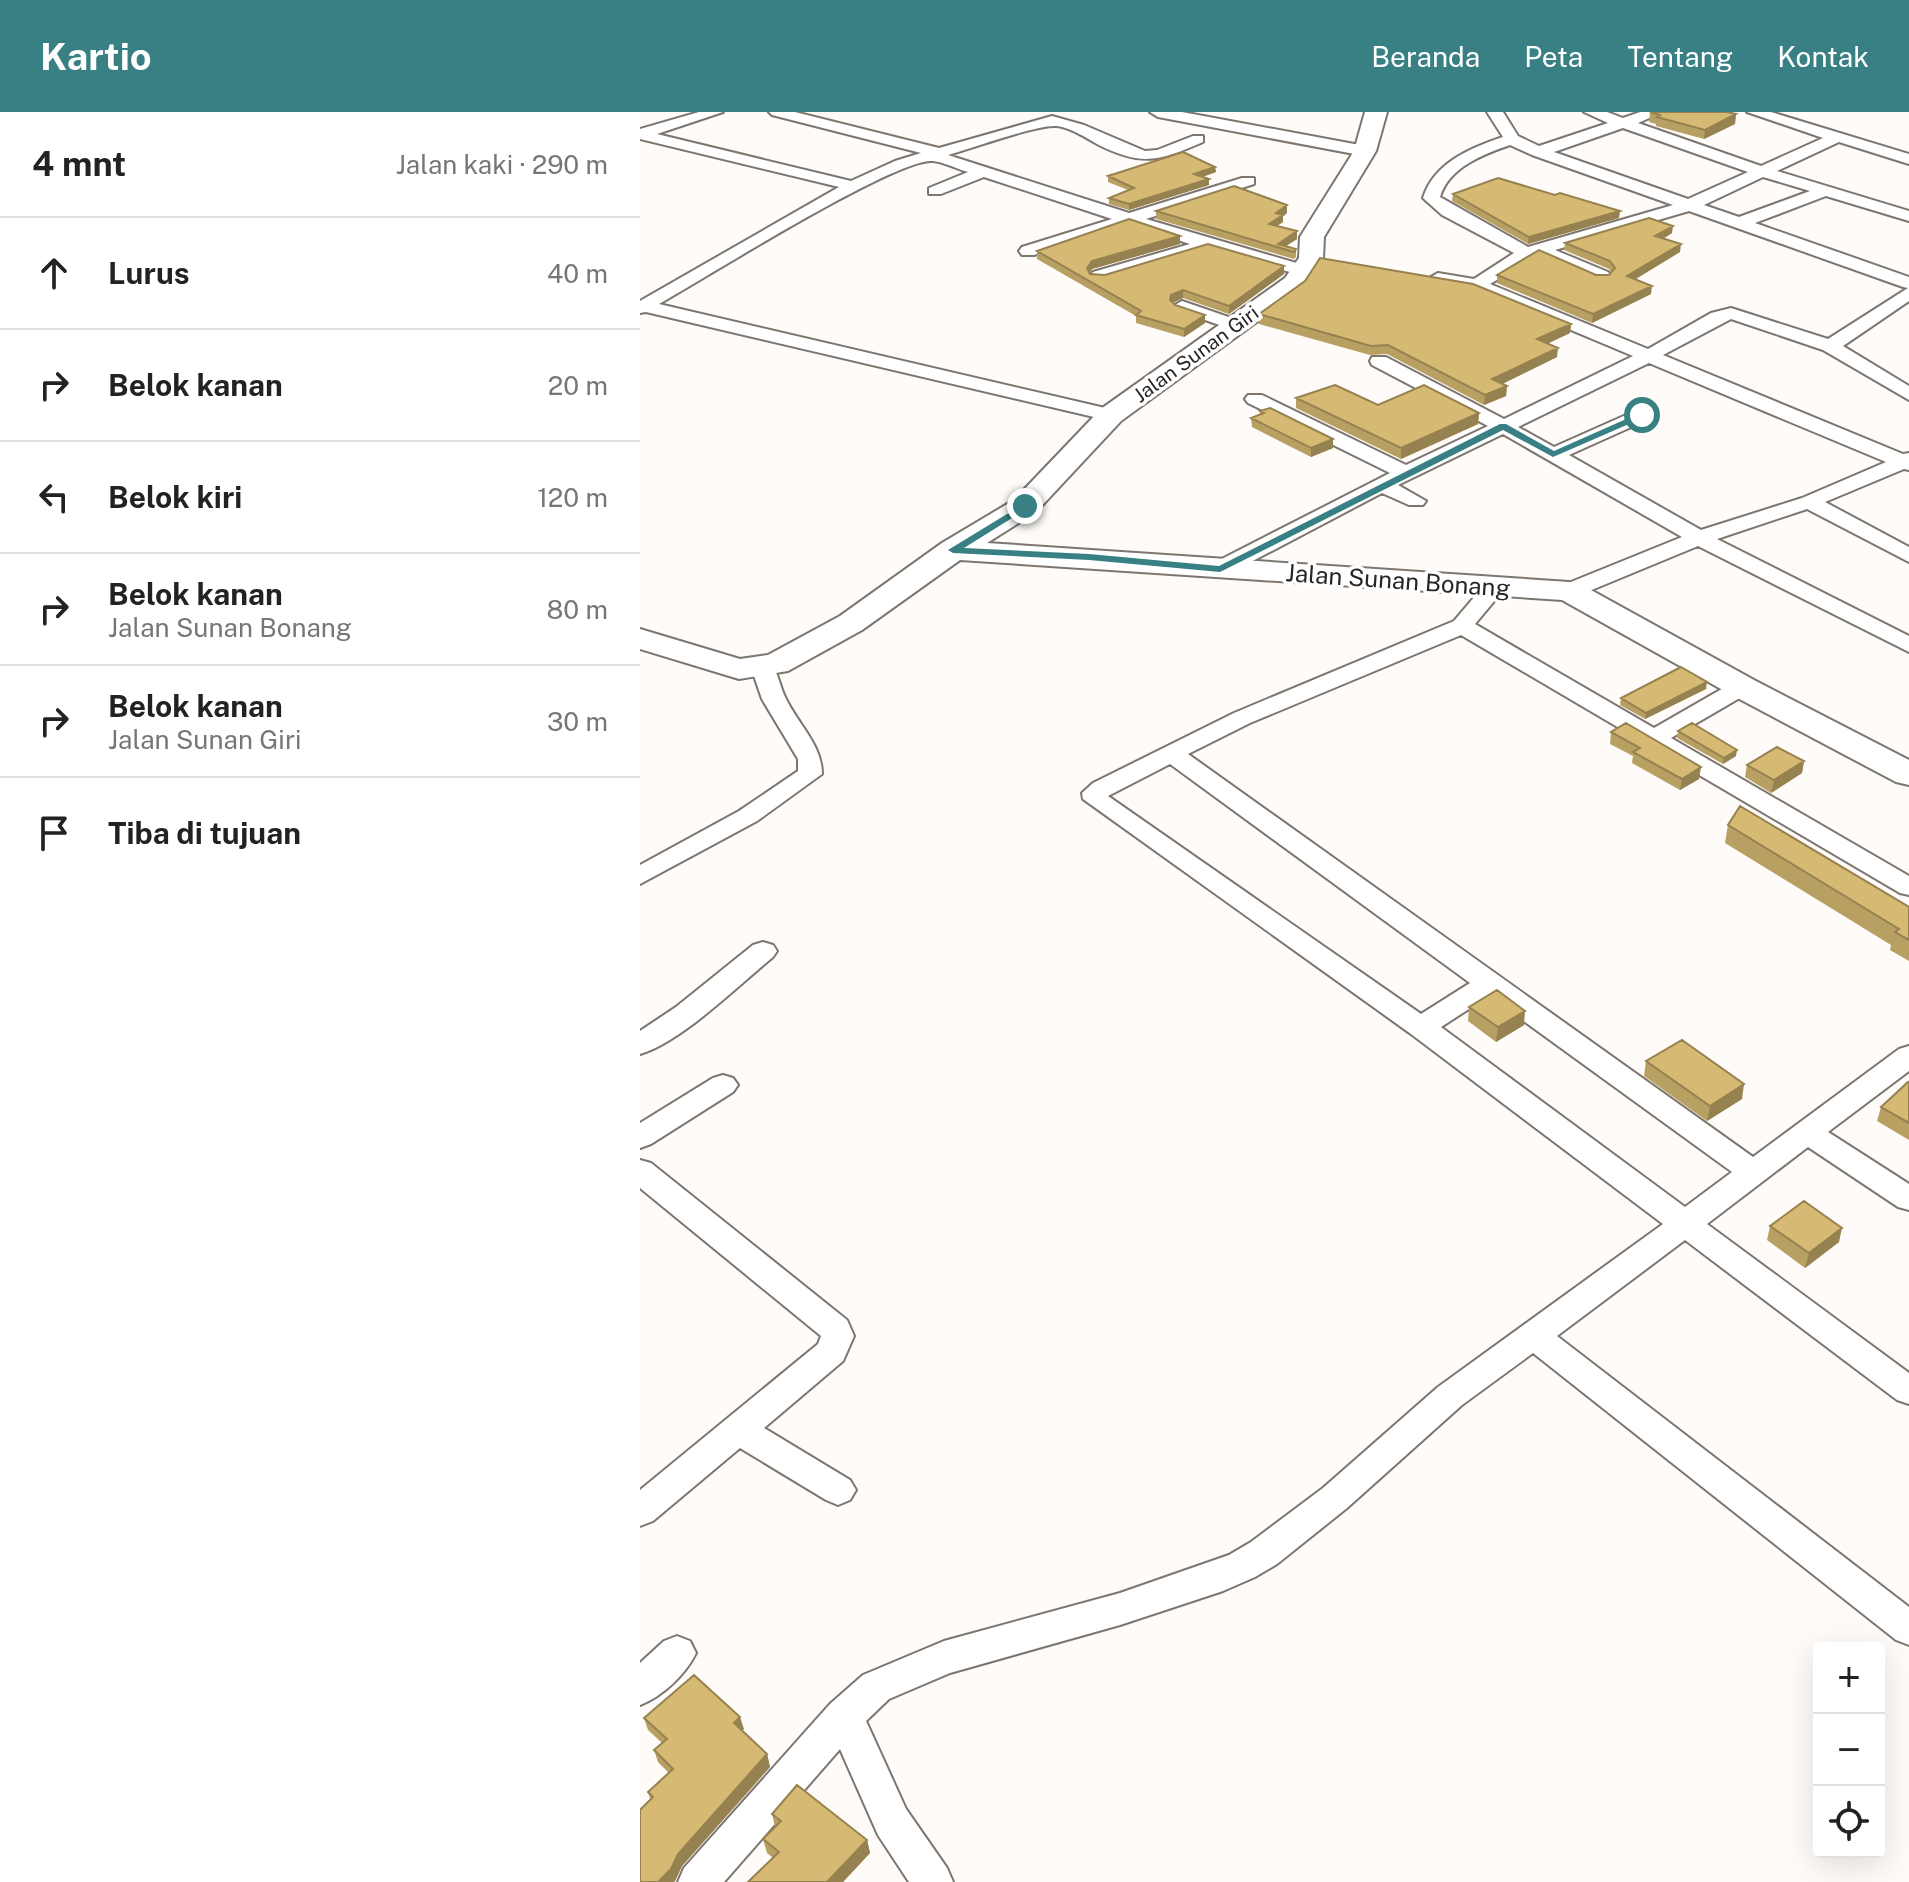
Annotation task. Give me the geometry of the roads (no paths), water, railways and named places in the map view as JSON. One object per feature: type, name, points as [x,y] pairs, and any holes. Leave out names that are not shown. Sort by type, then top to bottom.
[{"type":"street","points":[[640,134],[710,112]]},
{"type":"street","points":[[777,112],[937,155],[1208,244],[1314,263],[1312,237],[1365,151],[1376,112]]},
{"type":"street","points":[[1158,112],[1365,151]]},
{"type":"street","points":[[1495,112],[1512,139],[1538,152],[1909,283]]},
{"type":"street","points":[[1592,112],[1823,192],[1909,216]]},
{"type":"street","points":[[1538,152],[1655,112]]},
{"type":"street","points":[[1755,112],[1909,159]]},
{"type":"street","points":[[642,307],[853,186],[891,168],[1052,121],[1081,122],[1132,153],[1145,156],[1157,155],[1198,139]]},
{"type":"street","points":[[640,134],[853,186]]},
{"type":"street","points":[[1477,285],[1532,251],[1687,206],[1838,137]]},
{"type":"street","points":[[1512,139],[1467,156],[1436,186],[1431,198],[1448,211],[1532,251],[1602,276]]},
{"type":"street","points":[[935,191],[983,172]]},
{"type":"street","points":[[1028,251],[1248,181]]},
{"type":"street","points":[[1739,223],[1823,192]]},
{"type":"street","points":[[1034,206],[1057,196]]},
{"type":"street","points":[[1099,276],[1208,244]]},
{"type":"street","name":"Jalan Sunan Giri","points":[[953,550],[1025,506],[1111,415],[1237,326],[1294,283],[1314,263]]},
{"type":"street","points":[[1417,275],[1477,285],[1907,462]]},
{"type":"street","points":[[1830,346],[1909,293]]},
{"type":"street","points":[[1182,306],[1237,326]]},
{"type":"street","points":[[642,307],[1111,415]]},
{"type":"street","points":[[1886,309],[1909,307]]},
{"type":"street","points":[[1220,569],[1406,473],[1647,357],[1717,317],[1731,313],[1830,346],[1900,381],[1909,394]]},
{"type":"street","points":[[1379,361],[1503,426],[1699,538],[1909,645]]},
{"type":"street","points":[[1255,399],[1406,473]]},
{"type":"street","points":[[1553,455],[1642,415]]},
{"type":"street","points":[[1569,591],[1699,538],[1809,502],[1907,462]]},
{"type":"street","points":[[1383,486],[1416,501]]},
{"type":"street","points":[[1809,502],[1909,556]]},
{"type":"street","points":[[640,639],[730,667],[763,667],[802,652],[851,623],[953,550]]},
{"type":"street","name":"Jalan Sunan Bonang","points":[[953,550],[1569,591],[1742,687],[1909,774]]},
{"type":"street","points":[[1495,587],[1462,626],[1242,718],[1102,788],[1095,793],[1096,799],[1421,1027],[1909,1391]]},
{"type":"street","points":[[1462,626],[1909,887]]},
{"type":"street","points":[[640,876],[748,816],[810,774],[810,759],[774,699],[763,667]]},
{"type":"street","points":[[1653,738],[1742,687]]},
{"type":"street","points":[[1172,754],[1753,1172]]},
{"type":"street","points":[[640,1044],[695,1006],[763,951]]},
{"type":"street","points":[[1421,1027],[1489,983]]},
{"type":"street","points":[[698,1882],[844,1716],[876,1687],[919,1667],[1210,1580],[1264,1553],[1335,1498],[1450,1396],[1638,1256],[1685,1226],[1807,1132],[1901,1073]]},
{"type":"street","points":[[640,1137],[723,1085]]},
{"type":"street","points":[[1807,1132],[1909,1199]]},
{"type":"street","points":[[640,1171],[835,1329],[837,1343],[831,1352],[640,1511]]},
{"type":"street","points":[[1534,1336],[1909,1629]]},
{"type":"street","points":[[738,1429],[838,1490]]},
{"type":"street","points":[[640,1688],[677,1653]]},
{"type":"street","points":[[844,1716],[892,1822],[933,1882]]}]
